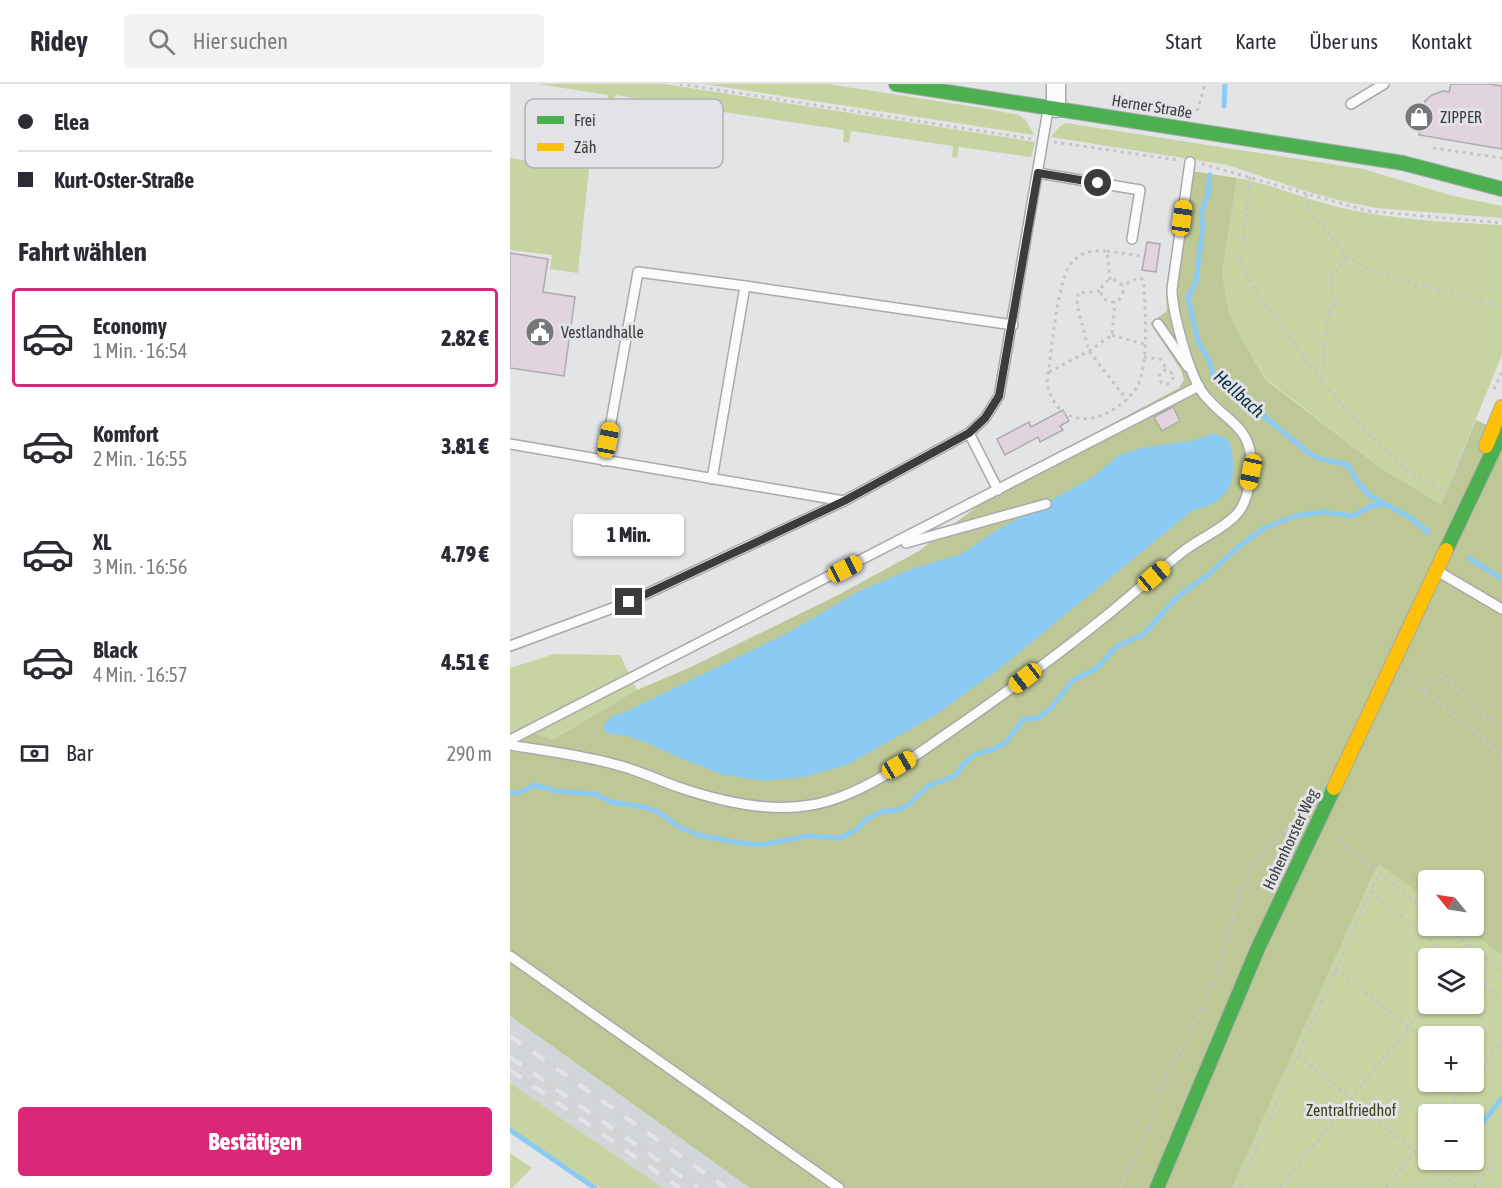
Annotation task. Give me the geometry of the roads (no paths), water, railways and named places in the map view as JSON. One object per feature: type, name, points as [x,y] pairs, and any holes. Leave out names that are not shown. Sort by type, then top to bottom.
[{"type":"street","name":"Herner Straße","points":[[896,84],[1403,163],[1502,189]]},
{"type":"street","points":[[1052,108],[1056,84]]},
{"type":"street","name":"Herner Straße","points":[[1403,163],[1436,163],[1491,172]]},
{"type":"street","name":"Hohenhorster Weg","points":[[1466,511],[1468,487],[1502,407]]},
{"type":"street","name":"Hohenhorster Weg","points":[[1158,1188],[1258,948],[1502,432]]},
{"type":"lane","points":[[1351,104],[1384,84]]},
{"type":"lane","points":[[510,646],[629,602],[844,501],[969,433],[985,418],[999,396],[1043,140],[1052,108]]},
{"type":"lane","points":[[1190,162],[1172,288],[1172,304],[1198,383]]},
{"type":"lane","points":[[1038,173],[1140,190],[1132,239]]},
{"type":"lane","points":[[604,461],[638,272],[1013,325]]},
{"type":"lane","points":[[712,479],[745,286]]},
{"type":"lane","points":[[510,745],[616,765],[700,795],[787,808],[812,805],[847,796],[917,755],[1010,690],[1105,617],[1187,548],[1236,516],[1244,504],[1251,472],[1249,446],[1244,433],[1203,392],[1158,324]]},
{"type":"lane","points":[[510,740],[998,490],[1198,383]]},
{"type":"lane","points":[[969,433],[998,490]]},
{"type":"lane","points":[[510,444],[844,501]]},
{"type":"lane","points":[[886,548],[1046,504]]},
{"type":"lane","points":[[1437,571],[1502,609]]},
{"type":"lane","points":[[510,956],[839,1188]]},
{"type":"water","points":[[1214,433],[1229,440],[1232,453],[1233,476],[1225,494],[1217,501],[1193,510],[999,669],[937,714],[847,765],[804,777],[763,781],[724,775],[647,743],[624,735],[605,732],[604,725],[612,716],[625,712],[787,633],[859,591],[914,568],[961,554],[997,530],[1093,477],[1119,455],[1145,447],[1191,441]]},
{"type":"waterway","name":"Hellbach","points":[[1224,106],[1225,84]]},
{"type":"waterway","name":"Hellbach","points":[[1210,175],[1208,194],[1201,214],[1203,225],[1196,282],[1188,297],[1198,341],[1209,361],[1214,377],[1225,389],[1239,396],[1310,454],[1323,460],[1348,465],[1358,483],[1370,496],[1408,516],[1428,532]]},
{"type":"waterway","points":[[510,793],[518,793],[535,785],[556,791],[595,794],[611,802],[644,807],[658,812],[681,828],[699,835],[733,842],[761,845],[807,836],[840,838],[883,811],[894,811],[907,806],[928,786],[955,776],[965,762],[978,753],[992,750],[1006,742],[1024,719],[1038,718],[1050,709],[1072,681],[1097,668],[1117,646],[1143,635],[1176,598],[1264,528],[1295,516],[1322,512],[1353,516],[1371,506],[1386,504]]},
{"type":"waterway","name":"Hellbach","points":[[1469,558],[1502,579]]},
{"type":"waterway","points":[[1484,1121],[1502,1098]]},
{"type":"waterway","points":[[510,1130],[595,1188]]},
{"type":"railway","points":[[510,1036],[726,1188]]},
{"type":"railway","points":[[510,1057],[698,1188]]},
{"type":"railway","points":[[510,1070],[680,1188]]},
{"type":"place","name":"ZIPPER","points":[[1419,117]]},
{"type":"place","name":"Vestlandhalle","points":[[540,332]]},
{"type":"park label","name":"Zentralfriedhof","points":[[1351,1110]]}]
